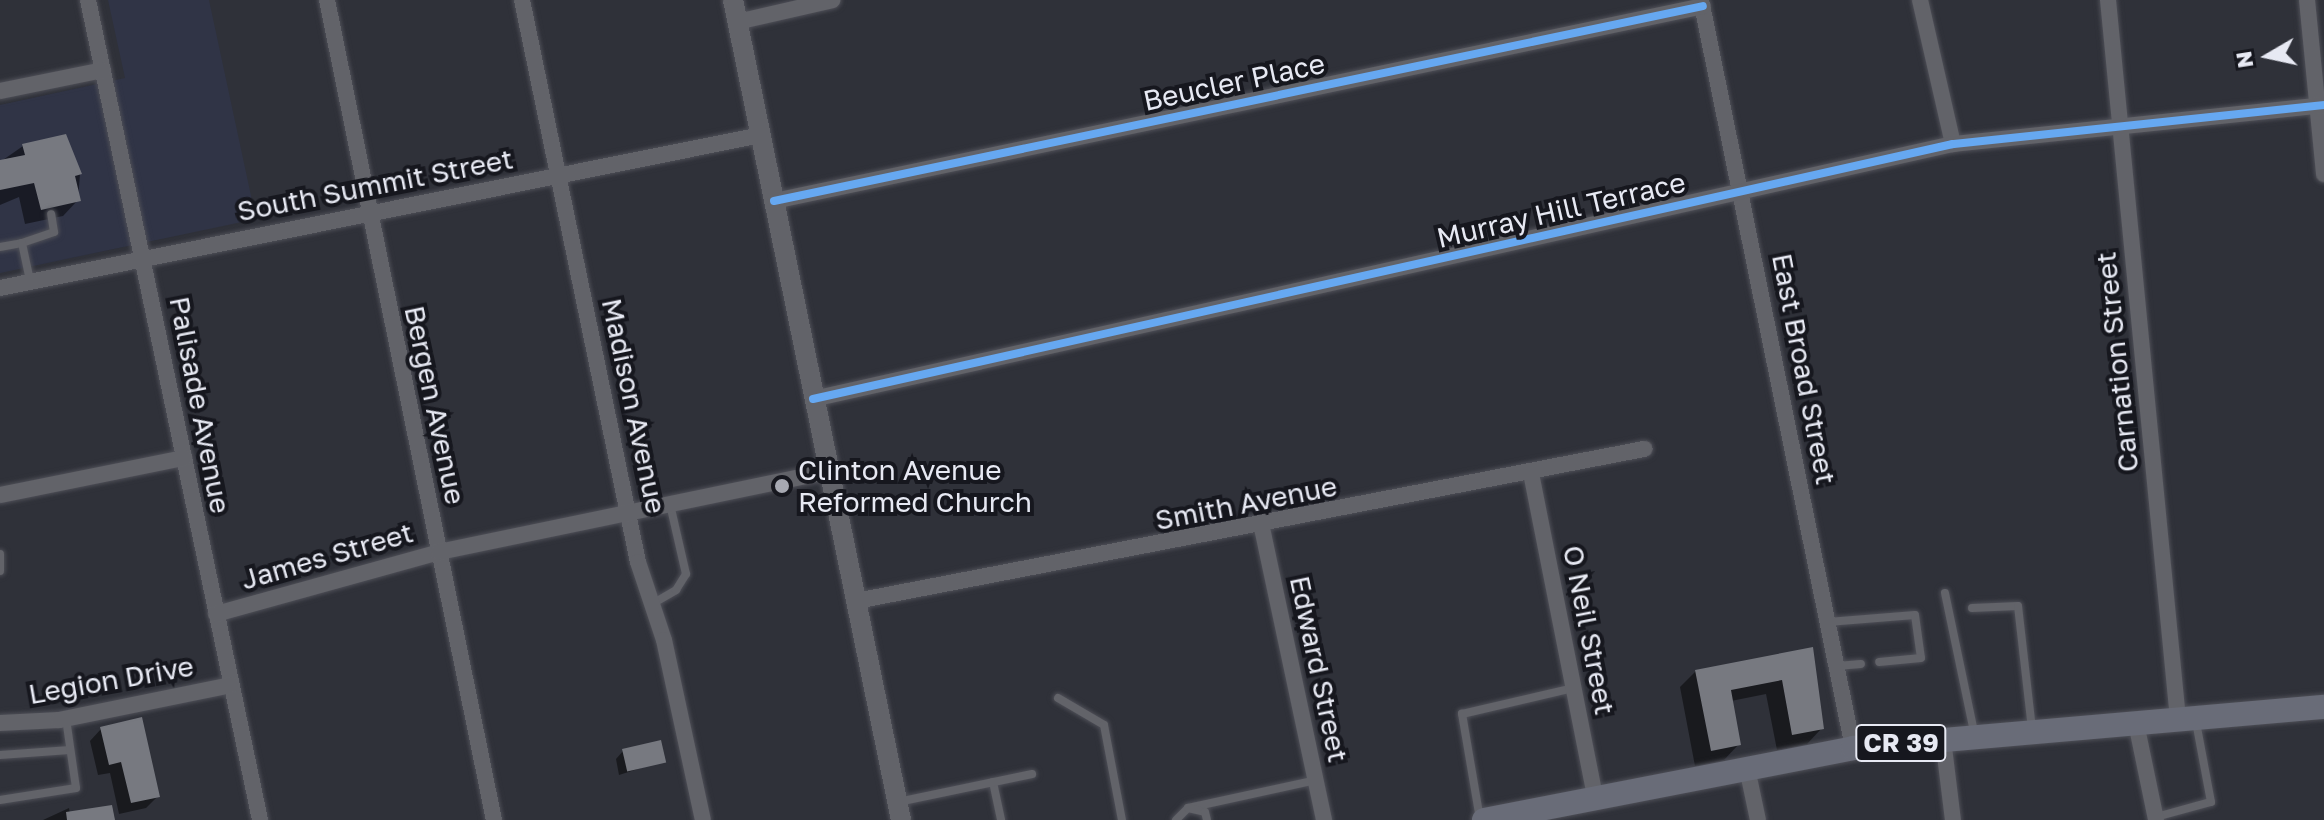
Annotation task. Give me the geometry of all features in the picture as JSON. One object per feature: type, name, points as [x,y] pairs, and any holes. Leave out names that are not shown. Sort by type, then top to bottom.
[{"type":"main road","name":"CR 39","points":[[1482,820],[1565,812],[1595,797],[1853,748],[2324,707]]},
{"type":"street","name":"Palisade Avenue","points":[[88,0],[260,820]]},
{"type":"street","name":"Bergen Avenue","points":[[327,0],[494,820]]},
{"type":"street","name":"Madison Avenue","points":[[522,0],[630,512],[703,820]]},
{"type":"street","points":[[733,0],[900,811]]},
{"type":"street","points":[[737,22],[833,0]]},
{"type":"street","points":[[1920,0],[1953,144]]},
{"type":"street","name":"Carnation Street","points":[[2108,0],[2119,125],[2187,719]]},
{"type":"street","points":[[2307,0],[2320,105],[2324,174]]},
{"type":"street","name":"East Broad Street","points":[[1702,3],[1853,748]]},
{"type":"street","name":"Beucler Place","points":[[774,201],[1702,3]]},
{"type":"street","points":[[0,91],[103,70]]},
{"type":"street","name":"Murray Hill Terrace","points":[[813,399],[1953,144],[2320,105]]},
{"type":"street","name":"South Summit Street","points":[[0,288],[761,135]]},
{"type":"street","name":"Smith Avenue","points":[[856,601],[1262,528],[1644,449]]},
{"type":"street","points":[[0,495],[184,458]]},
{"type":"street","name":"James Street","points":[[216,614],[439,552],[829,471]]},
{"type":"street","name":"O Neil Street","points":[[1531,473],[1595,797]]},
{"type":"street","name":"Edward Street","points":[[1262,528],[1324,820]]},
{"type":"street","name":"Legion Drive","points":[[0,723],[65,718],[231,685]]},
{"type":"street","points":[[2136,723],[2156,819]]},
{"type":"street","points":[[1943,739],[1953,820]]},
{"type":"street","points":[[1747,768],[1758,820]]},
{"type":"lane","points":[[0,247],[54,232],[51,214]]},
{"type":"lane","points":[[22,243],[30,282]]},
{"type":"lane","points":[[652,604],[676,590],[686,574],[670,504]]},
{"type":"lane","points":[[0,554],[1,571]]},
{"type":"lane","points":[[1945,593],[1975,737]]},
{"type":"lane","points":[[1972,608],[2009,603],[2022,614],[2033,732]]},
{"type":"lane","points":[[1828,622],[1915,615],[1921,658],[1879,662]]},
{"type":"lane","points":[[1837,666],[1861,664]]},
{"type":"lane","points":[[1482,820],[1462,714],[1575,688]]},
{"type":"lane","points":[[1058,698],[1104,725],[1122,820]]},
{"type":"lane","points":[[0,800],[73,792],[65,718]]},
{"type":"lane","points":[[2156,819],[2211,802],[2187,719]]},
{"type":"lane","points":[[0,755],[70,750]]},
{"type":"lane","points":[[900,811],[993,782],[1032,774]]},
{"type":"lane","points":[[1176,820],[1188,808],[1316,780]]},
{"type":"lane","points":[[993,782],[1001,820]]},
{"type":"lane","points":[[1188,808],[1205,812],[1207,820]]},
{"type":"shaded area","points":[[108,0],[209,0],[256,219],[0,273],[0,105],[125,78]]},
{"type":"building","points":[[66,134],[82,174],[75,176],[81,201],[41,210],[34,183],[0,190],[0,160],[25,155],[22,144]]},
{"type":"building","points":[[1813,647],[1824,729],[1792,735],[1782,680],[1731,690],[1741,745],[1711,751],[1695,670]]},
{"type":"building","points":[[142,717],[160,797],[131,803],[121,762],[109,765],[100,727]]},
{"type":"building","points":[[661,740],[666,762],[627,771],[622,749]]},
{"type":"building","points":[[112,805],[115,820],[67,820],[66,812]]},
{"type":"cycle path","points":[[774,201],[1703,6]]},
{"type":"cycle path","points":[[813,399],[1953,144],[2324,105]]},
{"type":"place","name":"Clinton Avenue Reformed Church","points":[[782,486]]}]
